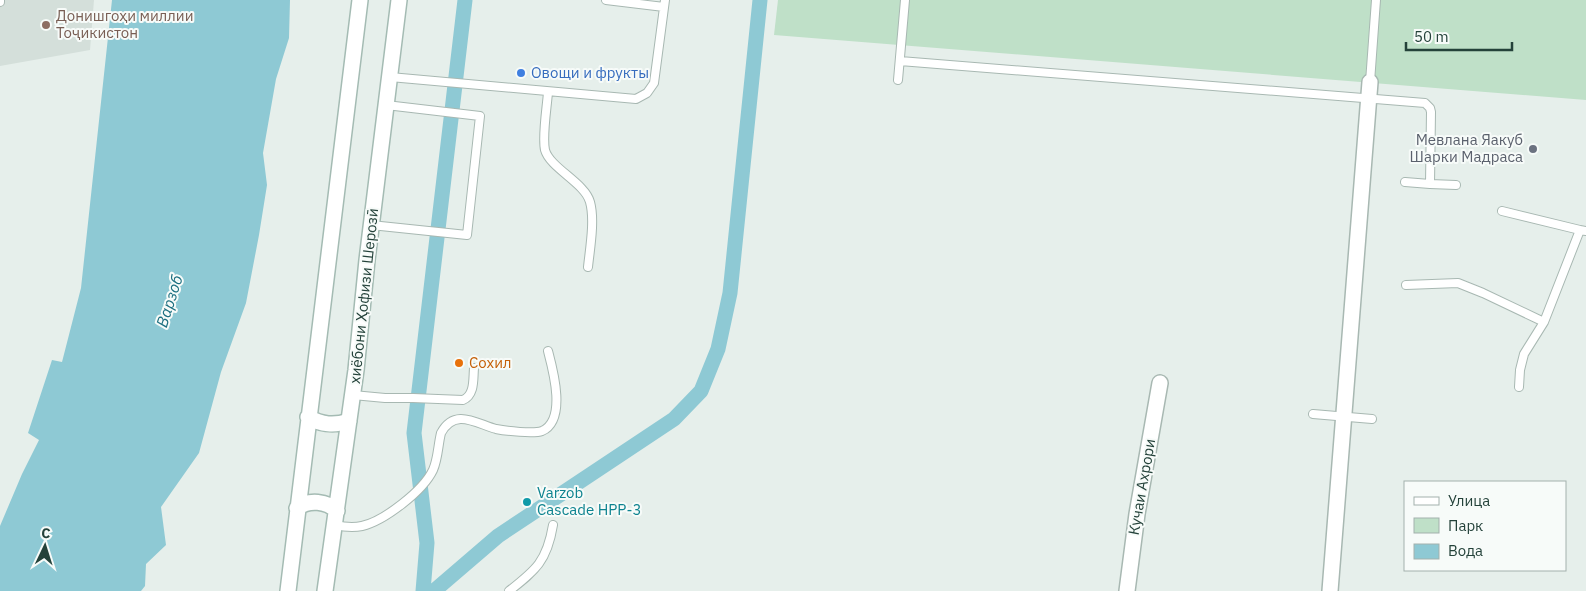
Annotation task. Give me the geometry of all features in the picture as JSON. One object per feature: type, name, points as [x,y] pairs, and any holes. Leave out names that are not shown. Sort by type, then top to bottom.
[{"type":"main road","points":[[288,591],[360,0]]},
{"type":"main road","name":"хиёбони Ҳофизи Шерозӣ","points":[[325,591],[353,395],[371,225],[399,0]]},
{"type":"main road","points":[[1330,591],[1370,82]]},
{"type":"main road","name":"Кучаи Ахрори","points":[[1127,591],[1137,514],[1160,383]]},
{"type":"main road","points":[[308,417],[317,422],[330,425],[349,422]]},
{"type":"main road","points":[[297,508],[307,503],[321,503],[332,506],[336,518]]},
{"type":"lane","points":[[390,77],[636,99],[647,93],[654,83],[665,3],[606,0]]},
{"type":"lane","points":[[898,80],[905,0]]},
{"type":"lane","points":[[1370,82],[1376,0]]},
{"type":"lane","points":[[900,61],[1420,102],[1428,104],[1432,112],[1430,184]]},
{"type":"lane","points":[[548,92],[544,144],[547,153],[586,193],[590,202],[591,223],[588,267]]},
{"type":"lane","points":[[371,225],[467,236],[480,116],[386,105]]},
{"type":"lane","points":[[1405,182],[1456,186]]},
{"type":"lane","points":[[1502,212],[1583,230],[1544,322],[1521,361],[1519,387]]},
{"type":"lane","points":[[1406,285],[1458,283],[1484,293],[1544,322]]},
{"type":"lane","points":[[336,518],[355,527],[376,521],[416,492],[434,469],[441,433],[453,420],[474,420],[498,430],[534,432],[544,430],[553,420],[556,404],[554,379],[548,351]]},
{"type":"lane","points":[[353,395],[458,401],[467,399],[471,393],[474,368]]},
{"type":"lane","points":[[1314,414],[1372,419]]},
{"type":"lane","points":[[509,591],[540,563],[549,547],[553,526]]},
{"type":"shaded area","name":"Донишгоҳи миллии Тоҷикистон","points":[[0,0],[94,0],[90,50],[0,66]]},
{"type":"green space","points":[[778,0],[1586,0],[1586,100],[774,35]]},
{"type":"water","name":"Варзоб","points":[[112,0],[290,0],[289,38],[276,79],[263,153],[267,185],[259,235],[246,303],[221,372],[199,453],[161,507],[166,545],[146,564],[145,586],[141,591],[0,591],[0,526],[39,440],[28,433],[52,360],[62,362],[81,288]]},
{"type":"waterway","points":[[423,591],[427,543],[414,433],[465,0]]},
{"type":"waterway","points":[[434,591],[498,536],[674,419],[701,391],[718,349],[730,293],[760,0]]},
{"type":"place","name":"Донишгоҳи миллии Тоҷикистон","points":[[46,25]]},
{"type":"place","name":"Овощи и фрукты","points":[[521,73]]},
{"type":"place","name":"Мевлана Яакуб Шарки Мадраса","points":[[1533,149]]},
{"type":"place","name":"Сохил","points":[[459,363]]},
{"type":"place","name":"Varzob Cascade HPP-3","points":[[527,502]]}]
